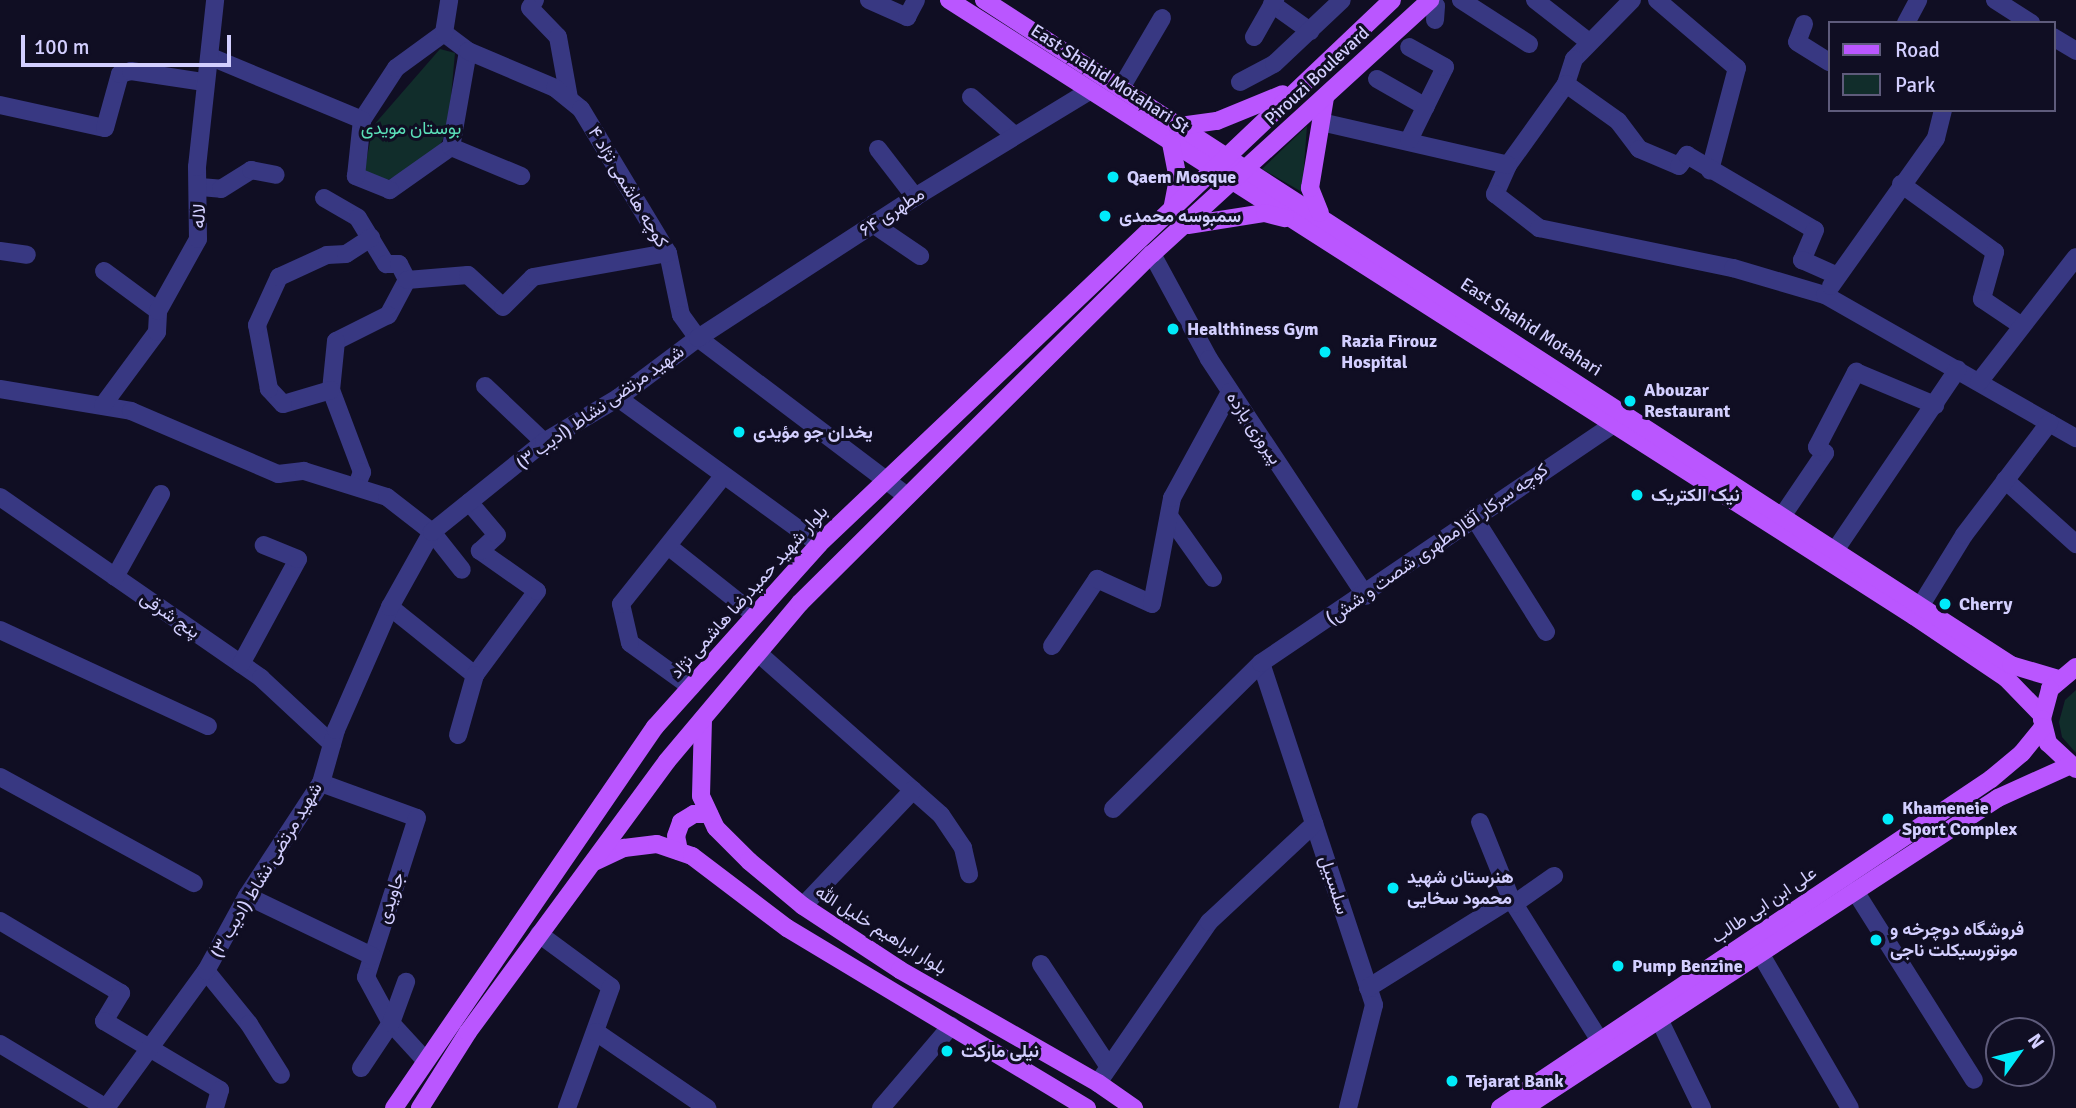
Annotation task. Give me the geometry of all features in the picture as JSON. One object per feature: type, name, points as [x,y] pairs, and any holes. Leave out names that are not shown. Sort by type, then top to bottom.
[{"type":"main road","name":"East Shahid Motahari St","points":[[949,0],[1212,169]]},
{"type":"main road","name":"Pirouzi Boulevard","points":[[1212,169],[1392,0]]},
{"type":"main road","name":"Pirouzi Boulevard","points":[[1233,183],[1430,0]]},
{"type":"main road","name":"East Shahid Motahari","points":[[987,1],[1249,169],[1314,219],[1614,424],[2006,678],[2043,721],[2048,743],[2073,768]]},
{"type":"main road","points":[[1180,127],[1230,117],[1307,79],[1329,93],[1321,122],[1310,188],[1314,219],[1265,213],[1184,226]]},
{"type":"main road","points":[[1171,143],[1178,179],[1171,211]]},
{"type":"main road","name":"East Shahid Motahari","points":[[1212,169],[1233,183],[1314,219],[1783,515],[2011,664],[2059,679]]},
{"type":"main road","name":"بلوار شهید حمیدرضا هاشمی نژاد","points":[[394,1108],[655,727],[819,544],[885,476],[1171,211],[1212,169]]},
{"type":"main road","points":[[420,1108],[468,1032],[593,862],[703,719],[800,603],[1152,254],[1233,183]]},
{"type":"main road","points":[[2059,679],[2076,667]]},
{"type":"main road","name":"علی ابن ابی طالب","points":[[1500,1108],[1991,779],[2022,753],[2043,721],[2047,695],[2059,679]]},
{"type":"main road","name":"بلوار ابراهیم خلیل الله","points":[[703,719],[701,796],[716,828],[749,861],[803,906],[900,970],[1098,1083],[1134,1108]]},
{"type":"main road","name":"علی ابن ابی طالب","points":[[1524,1108],[1998,798],[2073,768]]},
{"type":"main road","points":[[679,851],[676,836],[681,822],[694,814],[709,814]]},
{"type":"main road","points":[[593,862],[624,848],[657,844],[692,856],[787,928],[1082,1106]]},
{"type":"street","name":"لاله","points":[[103,405],[157,332],[158,312],[198,239],[200,187],[197,167],[204,82],[211,57],[215,0]]},
{"type":"street","points":[[449,0],[444,33],[396,68],[362,120],[356,176],[390,190],[451,147],[468,51]]},
{"type":"street","points":[[536,0],[530,8],[558,37],[569,99]]},
{"type":"street","points":[[869,0],[907,18],[916,0]]},
{"type":"street","points":[[1240,82],[1274,64],[1342,0]]},
{"type":"street","points":[[1430,0],[1436,6],[1435,20]]},
{"type":"street","points":[[1461,0],[1529,44]]},
{"type":"street","points":[[1535,0],[1589,42]]},
{"type":"street","points":[[1632,0],[1574,59],[1566,84],[1505,171],[1495,194],[1539,229],[1659,257],[1733,268],[1825,295],[2076,438]]},
{"type":"street","points":[[1657,0],[1737,68],[1710,170]]},
{"type":"street","points":[[1995,0],[2028,21]]},
{"type":"street","points":[[1254,37],[1274,2],[1310,31]]},
{"type":"street","points":[[1121,88],[1162,18]]},
{"type":"street","points":[[1804,24],[1797,42],[1828,61]]},
{"type":"street","points":[[444,33],[468,51],[555,88],[569,99]]},
{"type":"street","points":[[2055,38],[2076,51]]},
{"type":"street","points":[[1409,47],[1445,67],[1409,140]]},
{"type":"street","points":[[211,57],[362,120]]},
{"type":"street","points":[[0,105],[106,128],[120,74],[131,71],[204,82]]},
{"type":"street","points":[[1377,79],[1426,107]]},
{"type":"street","points":[[1566,84],[1618,121],[1639,149],[1679,166],[1687,155],[1815,230],[1802,260],[1838,276]]},
{"type":"street","name":"مطهری ۶۴","points":[[698,338],[915,197],[1089,90]]},
{"type":"street","points":[[971,97],[1014,135]]},
{"type":"street","name":"کوچه هاشمی نژاد ۴","points":[[569,99],[581,109],[668,253],[681,315],[698,338],[885,476],[907,496]]},
{"type":"street","points":[[1825,295],[1936,138],[1942,112]]},
{"type":"street","points":[[1321,122],[1409,140],[1505,171]]},
{"type":"street","points":[[451,147],[521,176]]},
{"type":"street","points":[[878,149],[915,197]]},
{"type":"street","points":[[200,187],[221,189],[251,170],[276,175]]},
{"type":"street","points":[[1901,184],[1995,252],[1982,299],[2022,326]]},
{"type":"street","points":[[324,198],[358,218],[386,264],[399,264],[405,270],[407,280],[388,315],[336,341],[331,390],[362,472],[358,485]]},
{"type":"street","points":[[873,224],[920,256]]},
{"type":"street","points":[[331,390],[283,404],[269,389],[257,325],[279,277],[327,255],[346,254],[371,238]]},
{"type":"street","points":[[0,251],[27,255]]},
{"type":"street","points":[[407,280],[468,275],[503,307],[533,277],[668,253]]},
{"type":"street","name":"پیروزی یازده","points":[[1152,254],[1230,392],[1366,596]]},
{"type":"street","points":[[1979,382],[2076,257]]},
{"type":"street","points":[[104,271],[158,312]]},
{"type":"street","name":"شهید مرتضی نشاط (ادیب ۳)","points":[[106,1108],[150,1052],[206,971],[247,896],[321,783],[332,744],[390,607],[432,532],[544,442],[618,398],[698,338]]},
{"type":"street","points":[[1836,549],[1958,369]]},
{"type":"street","points":[[1783,515],[1825,453],[1817,447],[1856,372],[1935,405]]},
{"type":"street","points":[[485,386],[544,442]]},
{"type":"street","points":[[0,389],[131,411],[278,474],[304,471],[358,485],[387,497],[432,532],[462,570]]},
{"type":"street","points":[[1052,646],[1100,579],[1152,604],[1172,498],[1230,392]]},
{"type":"street","points":[[618,398],[819,544]]},
{"type":"street","points":[[1921,605],[2005,480],[2049,423]]},
{"type":"street","name":"(مطهری شصت و شش)کوچه سرکار آقا","points":[[1113,808],[1261,663],[1366,596],[1473,516],[1614,424]]},
{"type":"street","points":[[691,687],[629,643],[621,604],[723,476]]},
{"type":"street","points":[[2005,480],[2076,544]]},
{"type":"street","points":[[115,577],[161,494]]},
{"type":"street","name":"پنج شرقی","points":[[0,497],[241,664],[332,744]]},
{"type":"street","points":[[458,735],[474,675],[537,591],[480,551],[497,535],[469,502]]},
{"type":"street","points":[[1169,516],[1213,578]]},
{"type":"street","points":[[1473,516],[1546,632]]},
{"type":"street","points":[[241,664],[298,559],[264,545]]},
{"type":"street","points":[[668,546],[755,615]]},
{"type":"street","points":[[390,607],[474,675]]},
{"type":"street","points":[[0,629],[208,726]]},
{"type":"street","points":[[758,653],[941,815],[963,848],[969,874]]},
{"type":"street","name":"سلسبیل","points":[[1261,663],[1374,1005],[1348,1108]]},
{"type":"street","points":[[0,777],[194,883]]},
{"type":"street","name":"جاویدی","points":[[321,783],[417,818],[366,977],[391,1023],[425,1060]]},
{"type":"street","points":[[803,906],[913,790]]},
{"type":"street","points":[[1480,822],[1512,902],[1600,1041]]},
{"type":"street","points":[[1098,1083],[1209,922],[1314,824]]},
{"type":"street","points":[[1368,988],[1554,876]]},
{"type":"street","points":[[1854,891],[1974,1080]]},
{"type":"street","points":[[247,896],[372,956]]},
{"type":"street","points":[[0,921],[121,993],[104,1021],[150,1052],[220,1090],[215,1108]]},
{"type":"street","points":[[539,934],[611,987],[567,1108]]},
{"type":"street","points":[[1760,953],[1850,1108]]},
{"type":"street","points":[[1041,964],[1109,1067]]},
{"type":"street","points":[[206,971],[249,1024],[281,1075]]},
{"type":"street","points":[[361,1068],[391,1023],[406,982]]},
{"type":"street","points":[[1659,1019],[1702,1108]]},
{"type":"street","points":[[881,1108],[951,1026]]},
{"type":"street","points":[[596,1032],[707,1108]]},
{"type":"street","points":[[0,1044],[106,1108]]},
{"type":"green space","name":"بوستان مویدی","points":[[440,49],[455,53],[448,129],[435,155],[386,181],[364,173],[373,126]]},
{"type":"green space","points":[[1307,126],[1302,192],[1262,169]]},
{"type":"green space","points":[[2076,690],[2076,753],[2062,737],[2059,722],[2065,700]]},
{"type":"place","name":"Qaem Mosque","points":[[1113,177]]},
{"type":"place","name":"سمبوسه محمدی","points":[[1105,216]]},
{"type":"place","name":"Healthiness Gym","points":[[1173,329]]},
{"type":"place","name":"Razia Firouz Hospital","points":[[1325,352]]},
{"type":"place","name":"Abouzar Restaurant","points":[[1630,401]]},
{"type":"place","name":"یخدان جو مؤیدی","points":[[739,432]]},
{"type":"place","name":"نیک الکتریک","points":[[1637,495]]},
{"type":"place","name":"Cherry","points":[[1945,604]]},
{"type":"place","name":"Khameneie Sport Complex","points":[[1888,819]]},
{"type":"place","name":"هنرستان شهید محمود سخایی","points":[[1393,888]]},
{"type":"place","name":"فروشگاه دوچرخه و موتورسیکلت ناجی","points":[[1876,940]]},
{"type":"place","name":"Pump Benzine","points":[[1618,966]]},
{"type":"place","name":"نیلی مارکت","points":[[947,1051]]},
{"type":"place","name":"Tejarat Bank","points":[[1452,1081]]}]
